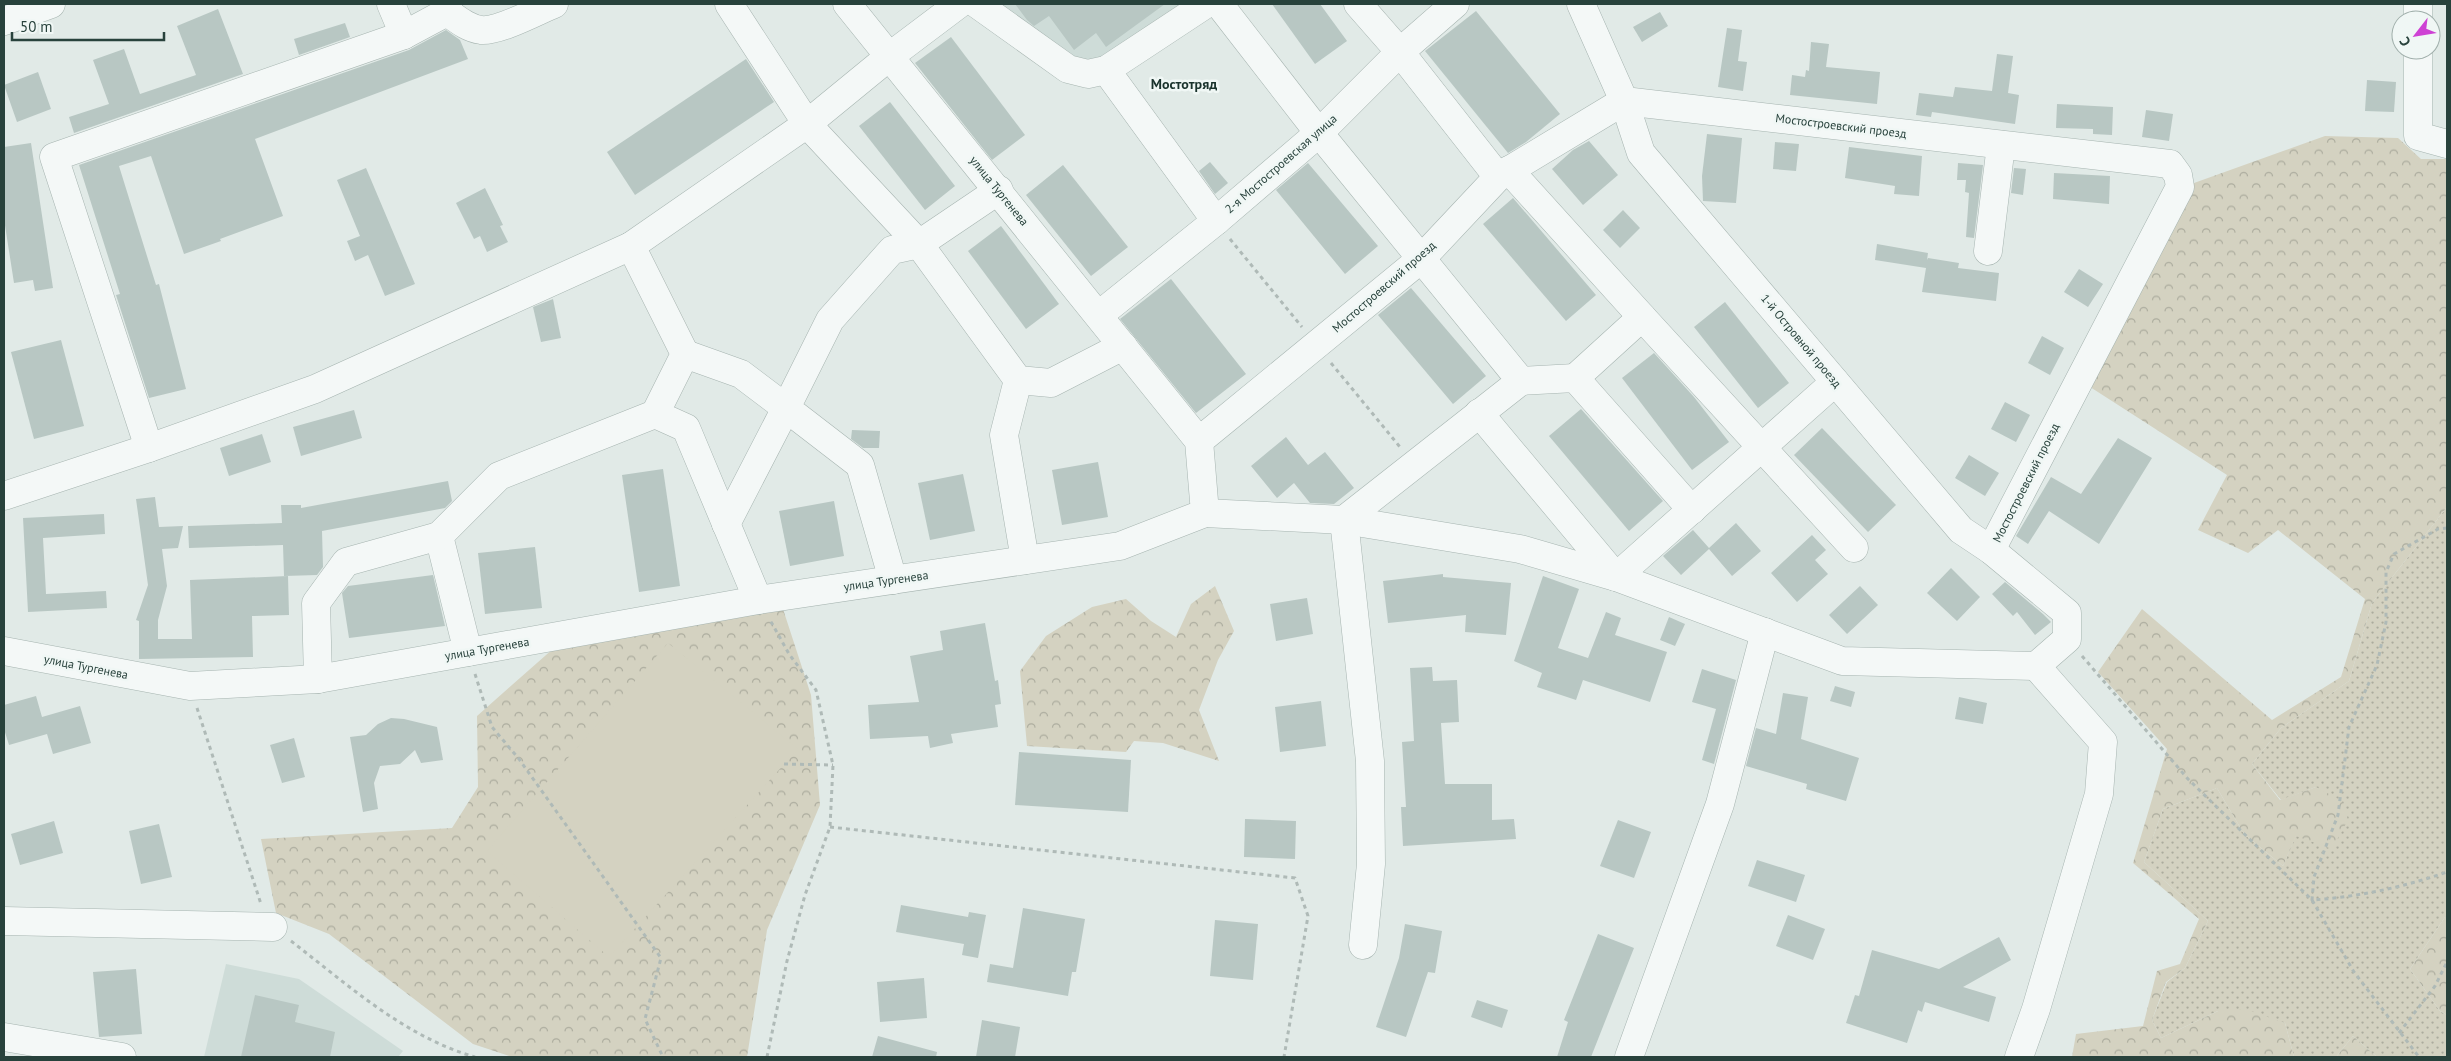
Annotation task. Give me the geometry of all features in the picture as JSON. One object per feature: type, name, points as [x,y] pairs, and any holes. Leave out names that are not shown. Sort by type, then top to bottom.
[{"type":"street","points":[[4,21],[51,4]]},
{"type":"street","points":[[391,4],[404,35]]},
{"type":"street","points":[[149,448],[54,157],[404,35],[447,8],[463,24],[482,30],[512,22],[554,4]]},
{"type":"street","points":[[728,4],[806,124],[919,244],[1018,380],[1051,383],[1123,346]]},
{"type":"street","name":"улица Тургенева","points":[[847,4],[999,190],[1199,441]]},
{"type":"street","points":[[4,496],[149,448],[315,389],[631,246],[806,124],[890,56],[959,4]]},
{"type":"street","points":[[977,4],[1068,69],[1088,74],[1106,70],[1206,4]]},
{"type":"street","points":[[1220,4],[1319,133],[1521,381]]},
{"type":"street","points":[[1358,4],[1504,174],[1642,317],[1854,548]]},
{"type":"street","name":"2-я Мостостроевская улица","points":[[1099,315],[1216,221],[1319,133],[1400,52],[1455,4]]},
{"type":"street","name":"1-й Островной проезд","points":[[1581,4],[1624,101],[1641,153],[1962,530],[1991,550],[2067,613],[2067,639]]},
{"type":"street","points":[[2418,60],[2418,136],[2447,144]]},
{"type":"street","points":[[1106,70],[1216,221]]},
{"type":"street","name":"Мостостроевский проезд","points":[[1199,441],[1421,259],[1504,174],[1624,101],[2170,164],[2178,175],[2180,187],[1991,550]]},
{"type":"street","points":[[1988,250],[2001,145]]},
{"type":"street","points":[[726,524],[830,320],[892,250],[919,244],[999,190]]},
{"type":"street","points":[[631,246],[685,354],[741,374],[860,465],[893,580]]},
{"type":"street","points":[[1344,520],[1521,381],[1575,378],[1642,317]]},
{"type":"street","points":[[318,679],[316,603],[346,562],[439,536],[499,476],[655,414],[685,354]]},
{"type":"street","points":[[1575,378],[1692,510]]},
{"type":"street","points":[[1018,380],[1004,434],[1025,560]]},
{"type":"street","points":[[1616,577],[1835,382]]},
{"type":"street","points":[[1479,413],[1616,577]]},
{"type":"street","points":[[655,414],[686,428],[758,600]]},
{"type":"street","points":[[1199,441],[1205,513],[1344,520],[1520,549],[1616,577],[1842,661],[2036,666],[2067,639]]},
{"type":"street","name":"улица Тургенева","points":[[4,651],[190,686],[318,679],[758,600],[1120,546],[1205,513]]},
{"type":"street","points":[[1344,520],[1370,761],[1371,864],[1363,945]]},
{"type":"street","points":[[439,536],[468,652]]},
{"type":"street","points":[[1629,1057],[1720,804],[1766,632]]},
{"type":"street","points":[[2019,1057],[2036,1008],[2100,794],[2103,742],[2036,666]]},
{"type":"street","points":[[4,920],[273,927]]},
{"type":"street","points":[[4,1036],[116,1057]]},
{"type":"path","points":[[2312,900],[2314,877],[2338,815],[2349,727],[2377,665],[2386,622],[2386,572],[2394,554],[2438,529],[2447,528]]},
{"type":"path","points":[[758,600],[789,654],[816,690],[833,765],[830,827],[804,895],[787,961],[767,1057]]},
{"type":"path","points":[[2067,639],[2188,778],[2312,900],[2354,972],[2399,1033],[2420,1057]]},
{"type":"path","points":[[468,652],[492,727],[519,759],[661,958],[645,1019],[663,1057]]},
{"type":"path","points":[[190,686],[258,899],[273,927],[388,1016],[453,1051],[475,1057]]},
{"type":"path","points":[[784,764],[833,765]]},
{"type":"path","points":[[830,827],[1295,878],[1308,916],[1284,1057]]},
{"type":"path","points":[[2312,900],[2341,898],[2422,881],[2447,872]]},
{"type":"path","points":[[2399,1033],[2435,986],[2447,962]]},
{"type":"shaded area","points":[[978,4],[1206,4],[1088,74]]},
{"type":"shaded area","points":[[226,964],[299,979],[403,1051],[398,1057],[204,1057]]},
{"type":"green space","points":[[2325,136],[2398,138],[2421,159],[2447,159],[2447,507],[2372,603],[2349,681],[2281,728],[2252,764],[2280,800],[2316,787],[2342,801],[2348,820],[2332,849],[2296,836],[2283,866],[2244,834],[2217,788],[2163,809],[2144,862],[2208,921],[2185,968],[2166,982],[2152,1020],[2161,1038],[2218,1011],[2245,1009],[2285,1023],[2294,1057],[2072,1057],[2076,1034],[2143,1026],[2157,971],[2180,964],[2199,919],[2133,863],[2167,749],[2098,672],[2142,609],[2272,720],[2341,677],[2365,599],[2278,530],[2248,553],[2198,530],[2227,475],[2087,385],[2194,183]]},
{"type":"green space","points":[[2447,507],[2447,914],[2410,969],[2440,1011],[2447,1015],[2447,1057],[2377,1057],[2353,1036],[2336,1057],[2294,1057],[2285,1023],[2218,1011],[2161,1038],[2152,1020],[2167,982],[2185,968],[2208,921],[2144,862],[2163,809],[2217,788],[2244,834],[2283,866],[2316,787],[2281,800],[2252,764],[2281,728],[2349,681],[2372,603]]},
{"type":"green space","points":[[1215,586],[1234,631],[1218,660],[1199,710],[1219,761],[1163,743],[1134,741],[1126,752],[1027,746],[1020,671],[1046,636],[1092,607],[1126,599],[1151,621],[1176,637],[1191,604]]},
{"type":"green space","points":[[782,606],[811,695],[820,805],[767,930],[747,1057],[512,1057],[473,1044],[329,934],[276,913],[261,839],[452,828],[478,787],[477,716],[554,648]]},
{"type":"green space","points":[[668,643],[798,749],[609,957],[487,851]]},
{"type":"green space","points":[[2447,914],[2447,1015],[2440,1011],[2410,969]]},
{"type":"green space","points":[[2353,1036],[2377,1057],[2336,1057]]},
{"type":"building","points":[[1015,4],[1165,4],[1106,47],[1096,33],[1074,50],[1049,16],[1034,26]]},
{"type":"building","points":[[1272,4],[1320,4],[1347,41],[1315,64]]},
{"type":"building","points":[[218,9],[243,74],[74,133],[69,117],[109,104],[93,60],[124,49],[140,94],[196,75],[177,26]]},
{"type":"building","points":[[1476,11],[1560,114],[1526,142],[1508,153],[1425,51]]},
{"type":"building","points":[[1660,12],[1668,26],[1642,42],[1633,27]]},
{"type":"building","points":[[345,23],[350,37],[299,55],[294,39]]},
{"type":"building","points":[[1727,28],[1742,30],[1738,61],[1747,62],[1743,91],[1718,87]]},
{"type":"building","points":[[446,30],[460,40],[468,59],[255,139],[283,216],[184,254],[151,156],[119,166],[156,285],[159,284],[186,389],[149,398],[116,295],[120,294],[79,165],[409,50]]},
{"type":"building","points":[[951,37],[1025,135],[992,160],[915,63]]},
{"type":"building","points":[[1811,42],[1829,44],[1826,67],[1880,72],[1877,104],[1790,95],[1792,75],[1805,77],[1806,70],[1809,71]]},
{"type":"building","points":[[1997,54],[2013,56],[2008,93],[2019,95],[2015,124],[1932,112],[1931,117],[1916,115],[1919,93],[1953,97],[1955,87],[1992,91]]},
{"type":"building","points":[[746,59],[774,102],[635,195],[607,152]]},
{"type":"building","points":[[38,72],[51,109],[17,122],[4,85]]},
{"type":"building","points":[[2367,80],[2396,82],[2394,112],[2365,111]]},
{"type":"building","points":[[890,102],[955,186],[925,210],[859,126]]},
{"type":"building","points":[[2057,104],[2113,107],[2112,135],[2093,134],[2093,129],[2056,128]]},
{"type":"building","points":[[2146,110],[2173,114],[2169,141],[2142,137]]},
{"type":"building","points":[[1707,134],[1742,138],[1736,203],[1703,201],[1702,176]]},
{"type":"building","points":[[1589,141],[1618,175],[1583,205],[1552,169],[1573,150]]},
{"type":"building","points":[[1775,142],[1799,144],[1796,171],[1773,169]]},
{"type":"building","points":[[31,143],[53,288],[35,291],[33,280],[14,283],[4,219],[4,147]]},
{"type":"building","points":[[1849,147],[1922,156],[1919,196],[1894,194],[1895,186],[1845,178]]},
{"type":"building","points":[[1210,162],[1228,183],[1215,194],[1199,171]]},
{"type":"building","points":[[1308,163],[1378,246],[1345,274],[1276,190]]},
{"type":"building","points":[[1958,163],[1983,165],[1974,238],[1966,237],[1969,193],[1965,192],[1966,180],[1957,180]]},
{"type":"building","points":[[1063,165],[1128,247],[1091,276],[1026,195]]},
{"type":"building","points":[[366,168],[415,284],[385,296],[368,255],[355,261],[347,241],[360,236],[337,180]]},
{"type":"building","points":[[2014,168],[2026,169],[2023,195],[2011,193]]},
{"type":"building","points":[[2054,173],[2110,176],[2109,204],[2053,199]]},
{"type":"building","points":[[485,188],[503,225],[500,226],[508,242],[487,252],[480,236],[474,239],[456,203]]},
{"type":"building","points":[[1513,198],[1596,295],[1566,321],[1483,224]]},
{"type":"building","points":[[1623,210],[1640,228],[1620,248],[1603,230]]},
{"type":"building","points":[[1001,226],[1059,304],[1026,329],[968,251]]},
{"type":"building","points":[[1877,244],[1928,253],[1927,260],[1928,258],[1959,263],[1958,268],[1999,273],[1996,301],[1922,292],[1926,268],[1875,260]]},
{"type":"building","points":[[2079,269],[2103,284],[2088,307],[2064,292]]},
{"type":"building","points":[[1171,279],[1246,374],[1196,413],[1120,319]]},
{"type":"building","points":[[1411,288],[1486,376],[1453,404],[1378,315]]},
{"type":"building","points":[[553,299],[561,338],[541,342],[533,307]]},
{"type":"building","points":[[1725,302],[1789,383],[1758,408],[1694,327]]},
{"type":"building","points":[[2042,336],[2064,348],[2050,375],[2028,363]]},
{"type":"building","points":[[61,340],[84,426],[34,439],[11,352]]},
{"type":"building","points":[[1654,353],[1694,397],[1729,442],[1692,470],[1622,378]]},
{"type":"building","points":[[2005,402],[2030,415],[2016,442],[1991,429]]},
{"type":"building","points":[[1581,409],[1663,501],[1629,531],[1549,436]]},
{"type":"building","points":[[354,410],[362,438],[301,456],[293,427]]},
{"type":"building","points":[[1822,428],[1896,505],[1868,532],[1794,455]]},
{"type":"building","points":[[852,430],[880,431],[879,448],[863,448],[851,439]]},
{"type":"building","points":[[262,434],[271,462],[229,476],[220,448]]},
{"type":"building","points":[[1286,437],[1308,465],[1325,452],[1354,488],[1334,504],[1310,503],[1294,483],[1277,498],[1251,466]]},
{"type":"building","points":[[2118,438],[2152,458],[2099,544],[2049,511],[2028,544],[2016,536],[2051,477],[2081,494]]},
{"type":"building","points":[[1969,455],[1999,473],[1985,496],[1955,478]]},
{"type":"building","points":[[1098,462],[1108,517],[1062,525],[1052,470]]},
{"type":"building","points":[[663,469],[680,586],[639,592],[622,475]]},
{"type":"building","points":[[963,474],[975,531],[930,540],[918,483]]},
{"type":"building","points":[[448,481],[452,501],[445,508],[322,531],[323,567],[317,575],[284,576],[283,545],[189,548],[188,526],[282,523],[281,505],[301,505],[301,508]]},
{"type":"building","points":[[155,497],[159,527],[183,526],[178,548],[162,549],[167,586],[158,620],[158,639],[192,639],[190,580],[288,576],[289,615],[252,616],[253,657],[139,659],[139,621],[136,620],[148,585],[136,499]]},
{"type":"building","points":[[834,501],[844,556],[790,566],[779,511]]},
{"type":"building","points":[[104,514],[105,534],[43,538],[46,594],[106,591],[107,608],[28,612],[23,518]]},
{"type":"building","points":[[1736,523],[1761,551],[1732,576],[1709,549],[1681,575],[1663,556],[1693,530],[1709,548]]},
{"type":"building","points":[[1812,535],[1826,550],[1815,560],[1828,574],[1797,602],[1771,573]]},
{"type":"building","points":[[535,547],[542,608],[485,614],[478,553]]},
{"type":"building","points":[[1951,568],[1980,597],[1957,621],[1927,593]]},
{"type":"building","points":[[1443,574],[1443,577],[1511,583],[1506,635],[1465,632],[1466,615],[1388,623],[1383,581]]},
{"type":"building","points":[[433,575],[445,626],[349,638],[342,593],[348,586]]},
{"type":"building","points":[[1543,576],[1579,589],[1558,648],[1588,658],[1606,612],[1621,618],[1615,635],[1667,652],[1650,702],[1583,680],[1576,700],[1537,687],[1542,673],[1514,661]]},
{"type":"building","points":[[2005,582],[2051,622],[2035,635],[2017,612],[2013,616],[1992,594]]},
{"type":"building","points":[[1860,586],[1878,605],[1847,634],[1829,615]]},
{"type":"building","points":[[1307,598],[1313,634],[1276,641],[1270,604]]},
{"type":"building","points":[[1669,617],[1685,624],[1675,646],[1660,640]]},
{"type":"building","points":[[985,623],[995,681],[998,680],[1001,704],[995,705],[998,727],[951,734],[953,743],[930,748],[928,736],[870,739],[868,705],[919,702],[910,656],[943,650],[940,631]]},
{"type":"building","points":[[1432,667],[1433,681],[1457,680],[1459,722],[1441,723],[1445,784],[1492,784],[1492,820],[1514,819],[1516,839],[1403,846],[1401,807],[1406,807],[1402,742],[1414,741],[1410,668]]},
{"type":"building","points":[[1702,669],[1736,680],[1714,764],[1702,760],[1716,709],[1692,702]]},
{"type":"building","points":[[1835,686],[1855,692],[1851,707],[1830,701]]},
{"type":"building","points":[[1783,693],[1808,697],[1801,739],[1859,758],[1846,801],[1806,789],[1807,784],[1746,766],[1756,728],[1776,734]]},
{"type":"building","points":[[36,696],[42,717],[80,706],[91,743],[53,754],[47,734],[9,745],[4,729],[4,705]]},
{"type":"building","points":[[1959,697],[1987,703],[1983,724],[1955,719]]},
{"type":"building","points":[[1321,701],[1326,746],[1280,752],[1275,707]]},
{"type":"building","points":[[391,718],[404,719],[437,727],[443,760],[421,763],[415,750],[400,764],[380,766],[374,783],[378,809],[363,812],[350,737],[366,735],[378,724]]},
{"type":"building","points":[[294,738],[305,777],[282,783],[270,745]]},
{"type":"building","points":[[1019,752],[1131,760],[1128,812],[1015,805]]},
{"type":"building","points":[[1245,819],[1296,821],[1295,859],[1244,857]]},
{"type":"building","points":[[1618,820],[1651,832],[1634,878],[1600,866]]},
{"type":"building","points":[[54,821],[63,853],[20,865],[11,834]]},
{"type":"building","points":[[159,824],[172,877],[141,884],[129,831]]},
{"type":"building","points":[[1757,860],[1805,875],[1796,902],[1748,886]]},
{"type":"building","points":[[901,905],[968,917],[969,912],[986,915],[978,958],[962,955],[964,944],[896,932]]},
{"type":"building","points":[[1023,908],[1085,919],[1076,972],[1072,972],[1068,996],[987,982],[990,964],[1013,968]]},
{"type":"building","points":[[1788,915],[1825,929],[1813,960],[1776,946]]},
{"type":"building","points":[[1215,920],[1258,924],[1253,980],[1210,976]]},
{"type":"building","points":[[1405,924],[1442,931],[1435,973],[1428,972],[1406,1037],[1376,1027],[1399,958]]},
{"type":"building","points":[[1598,934],[1634,948],[1591,1057],[1557,1057],[1568,1022],[1564,1020]]},
{"type":"building","points":[[1999,937],[2011,960],[1963,987],[1996,997],[1989,1022],[1925,1002],[1922,1012],[1918,1010],[1907,1043],[1846,1023],[1855,995],[1859,996],[1872,950],[1939,969]]},
{"type":"building","points":[[136,969],[142,1034],[99,1037],[93,972]]},
{"type":"building","points":[[924,978],[927,1018],[880,1022],[877,982]]},
{"type":"building","points":[[255,995],[299,1005],[295,1022],[335,1032],[330,1057],[241,1057]]},
{"type":"building","points":[[1477,1000],[1508,1010],[1502,1028],[1471,1017]]},
{"type":"building","points":[[982,1020],[1020,1027],[1015,1057],[976,1057]]},
{"type":"building","points":[[878,1036],[937,1052],[936,1057],[872,1057]]},
{"type":"district","name":"Мостотряд","points":[[1184,84]]}]
